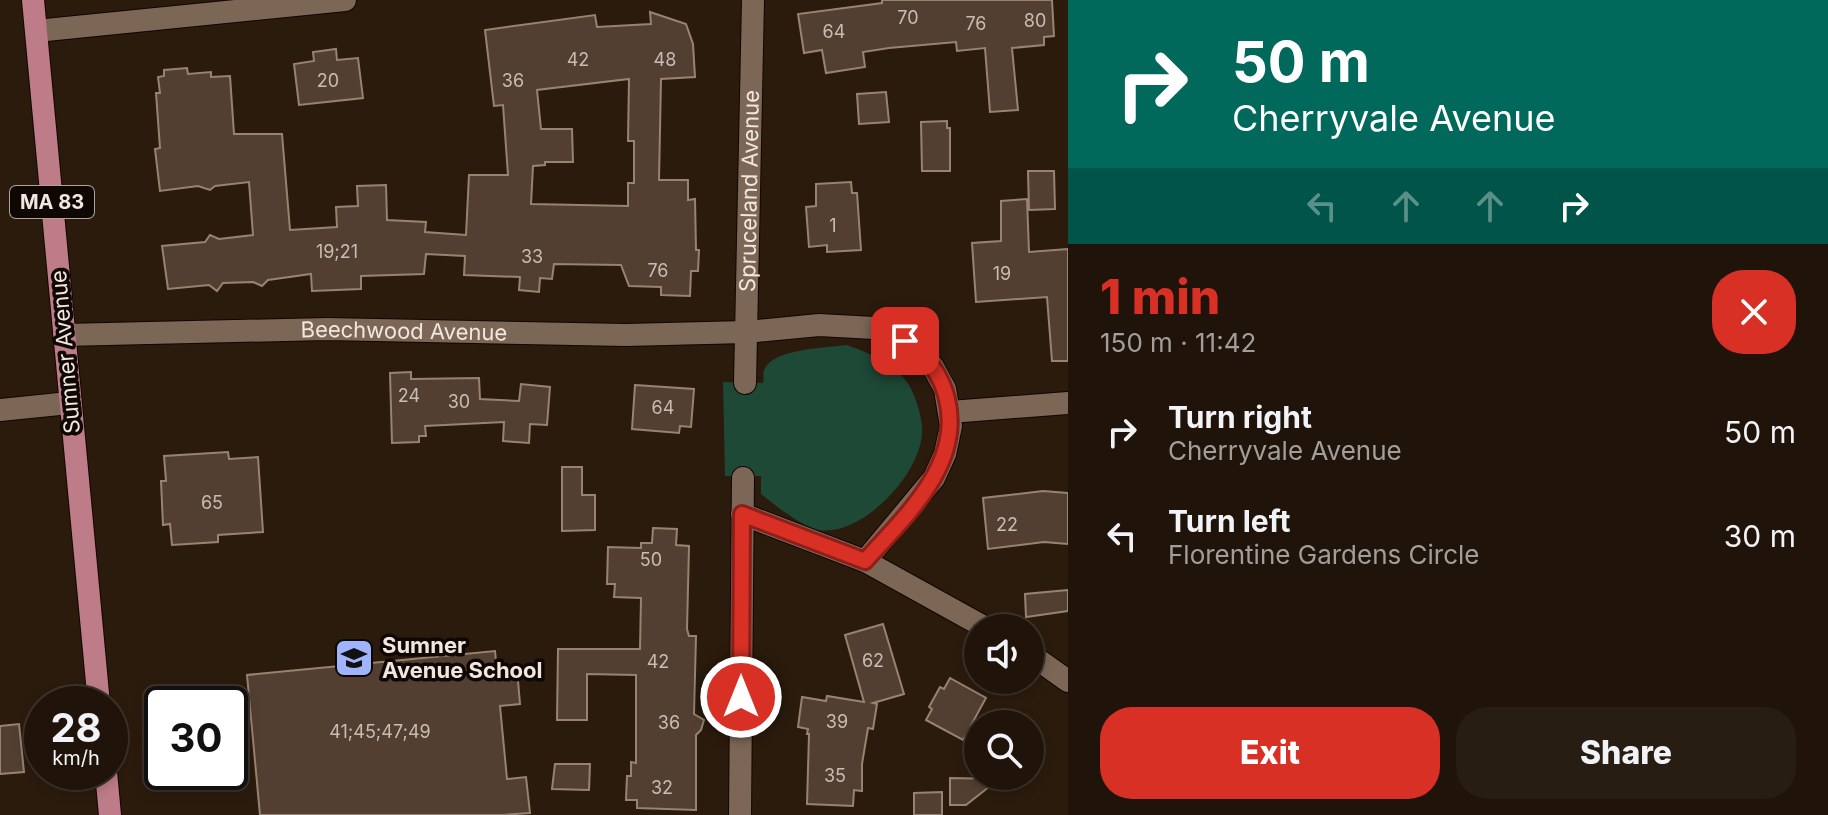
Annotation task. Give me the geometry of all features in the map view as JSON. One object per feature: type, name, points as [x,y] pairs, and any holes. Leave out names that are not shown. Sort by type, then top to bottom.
[{"type":"main road","name":"Sumner Avenue","points":[[33,0],[97,686]]},
{"type":"main road","points":[[108,790],[110,815]]},
{"type":"street","points":[[36,31],[345,0]]},
{"type":"street","name":"Spruceland Avenue","points":[[745,383],[753,0]]},
{"type":"street","name":"Beechwood Avenue","points":[[64,335],[312,329],[563,336],[746,332],[838,325],[874,328],[918,349],[945,389],[950,412]]},
{"type":"street","points":[[0,410],[69,403]]},
{"type":"street","points":[[865,561],[934,478],[949,440],[950,412],[1068,403]]},
{"type":"street","points":[[740,815],[743,478]]},
{"type":"street","points":[[742,514],[865,561],[964,616]]},
{"type":"street","points":[[1044,664],[1068,681]]},
{"type":"green space","points":[[847,345],[889,365],[903,377],[920,416],[921,443],[903,480],[872,512],[854,523],[819,530],[797,520],[761,494],[761,476],[725,476],[723,382],[763,383],[764,370],[778,357],[801,350]]},
{"type":"building","points":[[882,0],[1052,0],[1054,36],[1044,37],[1044,45],[1012,48],[1018,110],[990,112],[985,48],[957,51],[956,42],[863,52],[865,67],[826,73],[822,50],[804,53],[798,14],[882,3]]},
{"type":"building","points":[[650,12],[686,24],[693,44],[695,77],[661,79],[659,180],[688,180],[688,200],[695,199],[698,271],[691,271],[690,296],[661,295],[661,287],[629,286],[621,265],[554,264],[552,279],[540,278],[539,292],[519,290],[520,277],[464,275],[465,256],[426,254],[424,274],[361,276],[361,289],[312,291],[311,274],[268,280],[262,286],[253,282],[223,283],[217,291],[209,285],[168,289],[162,246],[205,242],[210,235],[219,239],[253,235],[249,182],[215,186],[210,190],[198,186],[160,191],[155,149],[160,148],[156,93],[160,93],[158,77],[164,76],[164,70],[187,68],[188,74],[211,72],[211,77],[230,76],[234,134],[282,134],[290,230],[337,227],[336,207],[358,206],[357,186],[386,185],[387,220],[426,222],[425,232],[466,235],[469,175],[508,175],[503,105],[494,106],[485,30],[595,15],[597,27],[651,24]],"holes":[[[629,79],[628,141],[634,141],[634,183],[628,183],[628,206],[531,204],[533,166],[545,165],[545,162],[573,162],[572,129],[541,129],[537,90]]]},
{"type":"building","points":[[336,49],[337,60],[358,58],[363,98],[299,105],[294,64],[314,61],[313,52]]},
{"type":"building","points":[[886,92],[889,122],[859,124],[857,94]]},
{"type":"building","points":[[947,121],[947,128],[950,128],[950,171],[922,171],[921,122]]},
{"type":"building","points":[[1028,171],[1054,171],[1055,209],[1029,210]]},
{"type":"building","points":[[851,182],[852,193],[857,193],[861,250],[827,252],[827,245],[809,247],[806,207],[816,206],[816,184]]},
{"type":"building","points":[[1027,199],[1029,252],[1068,249],[1068,361],[1052,361],[1047,297],[976,302],[972,243],[1001,241],[1001,201]]},
{"type":"building","points":[[411,372],[411,379],[479,378],[480,399],[519,401],[521,384],[550,387],[547,425],[530,424],[529,443],[503,441],[504,422],[425,426],[426,436],[419,436],[419,442],[392,443],[390,373]]},
{"type":"building","points":[[635,385],[694,389],[691,427],[680,426],[679,433],[632,429]]},
{"type":"building","points":[[228,452],[229,459],[258,457],[263,532],[218,535],[218,542],[172,545],[170,524],[163,525],[161,481],[166,481],[164,456]]},
{"type":"building","points":[[562,467],[582,467],[582,495],[595,495],[595,530],[562,531]]},
{"type":"building","points":[[1043,491],[1068,493],[1068,544],[1044,542],[988,549],[983,498]]},
{"type":"building","points":[[653,528],[677,529],[676,545],[689,546],[687,629],[689,636],[696,636],[694,714],[704,720],[696,735],[696,810],[637,808],[637,800],[626,800],[627,776],[631,776],[631,762],[636,763],[636,675],[587,674],[587,720],[557,720],[558,649],[640,649],[641,598],[614,597],[615,584],[607,584],[608,547],[641,548],[641,543],[652,543]]},
{"type":"building","points":[[1068,590],[1068,611],[1026,614],[1025,594]]},
{"type":"building","points":[[883,624],[904,694],[873,703],[877,704],[873,729],[868,728],[862,764],[862,791],[854,790],[853,806],[807,804],[809,734],[808,729],[798,727],[802,697],[826,701],[827,696],[864,702],[845,635]]},
{"type":"building","points":[[495,651],[497,671],[517,669],[520,704],[500,706],[507,779],[526,777],[530,813],[260,815],[247,675]]},
{"type":"building","points":[[950,678],[964,686],[964,694],[979,694],[986,698],[979,710],[964,710],[963,740],[926,720],[940,687],[944,689]]},
{"type":"building","points":[[19,724],[24,772],[0,774],[0,726]]},
{"type":"building","points":[[555,764],[590,764],[589,790],[552,789]]},
{"type":"building","points":[[950,778],[964,778],[964,790],[985,790],[966,805],[950,805]]},
{"type":"building","points":[[942,792],[942,815],[914,815],[914,793]]},
{"type":"place","name":"Sumner Avenue School","points":[[354,658]]},
{"type":"route","points":[[741,697],[742,514],[865,561],[927,489],[940,466],[951,426],[945,389],[933,367],[918,349],[905,341]]}]
